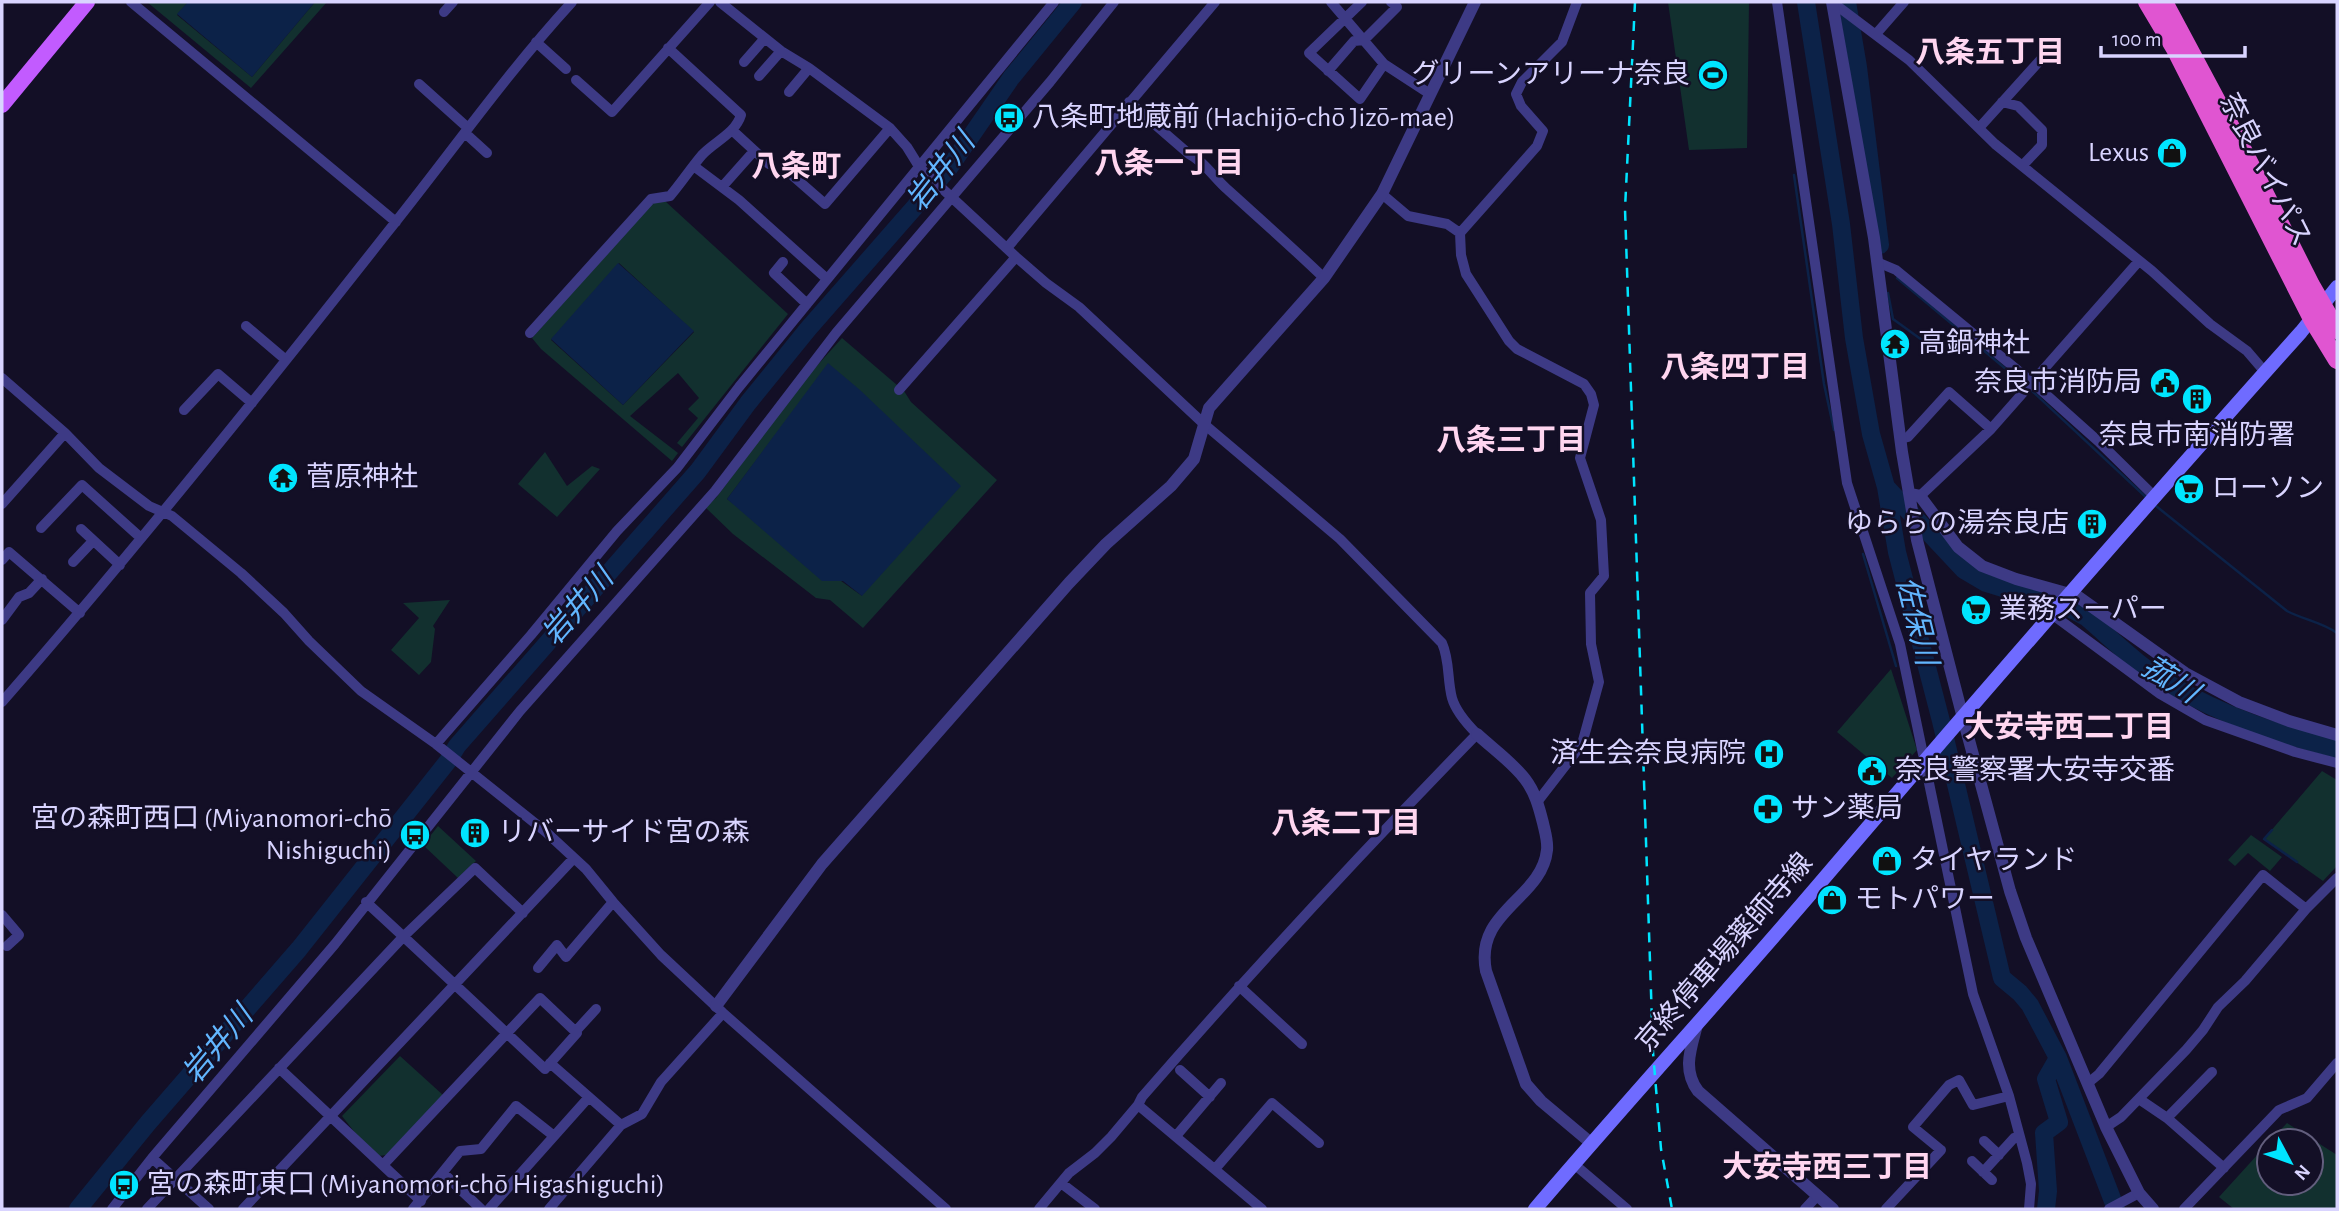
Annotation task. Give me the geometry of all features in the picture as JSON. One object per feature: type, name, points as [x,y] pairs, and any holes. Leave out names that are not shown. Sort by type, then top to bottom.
[{"type":"highway","points":[[2139,2],[2175,49]]},
{"type":"highway","name":"奈良バイパス","points":[[2147,2],[2317,312],[2337,330]]},
{"type":"highway","name":"奈良バイパス","points":[[2167,5],[2317,312],[2337,360]]},
{"type":"main road","points":[[3,100],[87,2]]},
{"type":"main road","name":"京終停車場薬師寺線","points":[[1535,1209],[2337,287]]},
{"type":"street","points":[[131,2],[396,222]]},
{"type":"street","points":[[444,12],[453,2]]},
{"type":"street","points":[[2,702],[165,513],[536,42],[572,2]]},
{"type":"street","points":[[576,80],[612,112],[710,2]]},
{"type":"street","points":[[720,2],[781,51],[809,68],[890,128],[907,147],[921,169],[1016,257],[1079,307],[1168,387],[1204,424],[1340,538],[1442,643],[1448,656],[1452,699],[1466,723],[1524,778],[1538,801],[1547,839],[1545,860],[1536,876],[1490,930],[1483,958],[1486,971],[1527,1084],[1541,1101],[1591,1143]]},
{"type":"street","points":[[438,746],[617,531],[677,468],[827,279],[921,169],[1054,2]]},
{"type":"street","points":[[112,1209],[152,1158],[326,954],[468,770],[715,491],[836,333],[949,194],[1050,82],[1114,2]]},
{"type":"street","points":[[1007,248],[1215,2]]},
{"type":"street","points":[[1331,2],[1384,64],[1430,94]]},
{"type":"street","points":[[1362,2],[1308,53],[1360,99],[1384,64]]},
{"type":"street","points":[[1328,71],[1354,41],[1364,40],[1397,8],[1391,2]]},
{"type":"street","points":[[549,1209],[621,1125],[642,1114],[661,1082],[720,1010],[822,864],[1069,583],[1171,486],[1194,459],[1209,408],[1324,278],[1382,194],[1475,2]]},
{"type":"street","points":[[1538,801],[1582,744],[1600,682],[1591,644],[1590,593],[1604,576],[1601,520],[1580,458],[1594,405],[1584,384],[1517,349],[1509,341],[1466,274],[1461,255],[1460,233],[1537,146],[1543,131],[1521,106],[1516,94],[1522,82],[1562,42],[1577,2]]},
{"type":"street","points":[[1777,2],[1847,483],[1900,644],[1926,758],[1973,994],[2009,1096],[2031,1184],[2029,1209]]},
{"type":"street","points":[[1832,2],[1909,60],[2022,166],[2139,261],[2210,324],[2247,351],[2265,372]]},
{"type":"street","points":[[1832,2],[1877,262],[1900,439],[1915,495],[1917,540],[1961,720],[2026,938],[2135,1196],[2152,1209]]},
{"type":"street","points":[[1875,34],[1904,2]]},
{"type":"street","points":[[744,62],[765,38]]},
{"type":"street","points":[[536,42],[566,69]]},
{"type":"street","points":[[530,333],[651,199],[670,196],[695,167],[699,158],[733,131],[741,115],[668,48]]},
{"type":"street","points":[[759,76],[781,51]]},
{"type":"street","points":[[1979,128],[2043,56]]},
{"type":"street","points":[[789,92],[809,68]]},
{"type":"street","points":[[419,84],[487,153]]},
{"type":"street","points":[[1129,102],[1198,159],[1225,188],[1324,278]]},
{"type":"street","points":[[2002,103],[2018,106],[2042,130],[2042,145],[2022,166]]},
{"type":"street","points":[[795,158],[789,165],[793,176],[825,204],[890,128]]},
{"type":"street","points":[[733,131],[769,164]]},
{"type":"street","points":[[722,187],[754,151]]},
{"type":"street","points":[[695,167],[722,187],[827,279]]},
{"type":"street","points":[[1382,194],[1408,216],[1447,224],[1460,233]]},
{"type":"street","points":[[900,390],[1016,257]]},
{"type":"street","points":[[1915,495],[1991,429],[2139,261]]},
{"type":"street","points":[[783,262],[774,273],[807,304]]},
{"type":"street","points":[[1877,262],[1896,270],[2032,382],[2155,497]]},
{"type":"street","points":[[246,326],[286,360]]},
{"type":"street","points":[[184,410],[218,374],[252,403]]},
{"type":"street","points":[[4,385],[65,433],[108,475],[149,506],[172,516],[267,597],[338,671],[361,691],[438,746],[546,832],[574,858],[662,955],[720,1010],[946,1209]]},
{"type":"street","points":[[1900,439],[1908,437],[1949,392],[1991,429]]},
{"type":"street","points":[[2,504],[65,433]]},
{"type":"street","points":[[41,528],[82,485],[141,538]]},
{"type":"street","points":[[1915,495],[1958,547],[1982,566],[2069,597],[2077,596],[2185,673],[2239,702],[2337,735]]},
{"type":"street","points":[[81,529],[120,565]]},
{"type":"street","points":[[73,562],[93,541]]},
{"type":"street","points":[[2,560],[9,552],[80,613]]},
{"type":"street","points":[[2,620],[19,597],[29,593],[42,579]]},
{"type":"street","points":[[2054,614],[2160,694],[2205,720],[2295,752],[2337,763]]},
{"type":"street","points":[[1039,1209],[1069,1173],[1095,1153],[1239,986],[1477,734]]},
{"type":"street","points":[[243,1209],[574,858]]},
{"type":"street","points":[[147,1209],[404,936],[475,868],[523,913]]},
{"type":"street","points":[[2088,1083],[2099,1074],[2263,875],[2306,909]]},
{"type":"street","points":[[2106,1126],[2121,1117],[2186,1050],[2218,1007],[2245,981],[2337,877]]},
{"type":"street","points":[[366,902],[545,1069],[596,1009]]},
{"type":"street","points":[[538,968],[557,945],[566,957],[612,902]]},
{"type":"street","points":[[2,915],[19,934],[7,946]]},
{"type":"street","points":[[1239,986],[1302,1044]]},
{"type":"street","points":[[383,1165],[540,998],[575,1032]]},
{"type":"street","points":[[1697,1025],[1688,1067],[1694,1085],[1833,1209]]},
{"type":"street","points":[[550,1063],[621,1125]]},
{"type":"street","points":[[2185,1209],[2279,1110],[2307,1098],[2337,1063]]},
{"type":"street","points":[[279,1068],[383,1165],[417,1205],[460,1151],[481,1149],[516,1106],[554,1136]]},
{"type":"street","points":[[1180,1070],[1210,1097]]},
{"type":"street","points":[[2167,1118],[2212,1072]]},
{"type":"street","points":[[1886,1209],[1941,1150],[1913,1127],[1949,1085],[1959,1080],[1973,1105],[2009,1096]]},
{"type":"street","points":[[1176,1136],[1221,1083]]},
{"type":"street","points":[[489,1209],[589,1097]]},
{"type":"street","points":[[2139,1099],[2167,1118],[2224,1168]]},
{"type":"street","points":[[1214,1169],[1272,1103],[1319,1143]]},
{"type":"street","points":[[1138,1105],[1262,1209]]},
{"type":"street","points":[[1972,1161],[1987,1176],[1999,1155],[2014,1138],[2020,1137]]},
{"type":"street","points":[[1984,1141],[1999,1155]]},
{"type":"street","points":[[152,1158],[209,1209]]},
{"type":"street","points":[[1574,1164],[1627,1209]]},
{"type":"street","points":[[443,1173],[481,1209]]},
{"type":"street","points":[[1061,1183],[1095,1209]]},
{"type":"street","points":[[1805,1209],[1818,1195]]},
{"type":"street","points":[[2109,1209],[2135,1196]]},
{"type":"green space","points":[[147,2],[188,2],[177,15],[252,77],[315,2],[327,2],[251,88]]},
{"type":"green space","name":"グリーンアリーナ奈良","points":[[1668,2],[1749,2],[1747,148],[1689,150]]},
{"type":"green space","points":[[665,201],[788,314],[682,447],[677,443],[698,418],[688,409],[699,398],[678,373],[630,416],[678,453],[672,461],[541,349],[532,338],[653,202]],"holes":[[[619,263],[694,332],[623,405],[551,340]]]},
{"type":"green space","points":[[842,338],[904,391],[911,402],[997,480],[863,628],[830,600],[816,598],[733,534],[705,507],[716,498],[805,379]],"holes":[[[829,364],[862,596],[727,499]]]},
{"type":"green space","points":[[545,452],[567,486],[592,466],[600,469],[557,517],[518,484]]},
{"type":"green space","points":[[450,600],[433,626],[435,629],[431,662],[419,675],[391,650],[419,618],[403,603]]},
{"type":"green space","points":[[1891,669],[1917,750],[1892,778],[1837,732]]},
{"type":"green space","points":[[2322,771],[2337,780],[2337,866],[2323,881],[2264,839]]},
{"type":"green space","points":[[438,826],[476,861],[458,878],[423,845]]},
{"type":"green space","points":[[2251,835],[2282,857],[2270,871],[2248,853],[2235,866],[2228,860]]},
{"type":"green space","points":[[400,1056],[443,1095],[386,1155],[379,1156],[342,1116]]},
{"type":"green space","points":[[2325,1147],[2337,1155],[2337,1209],[2234,1209],[2219,1197],[2255,1157],[2255,1197],[2325,1197]]},
{"type":"water","points":[[188,2],[315,2],[252,77],[177,14]]},
{"type":"water","points":[[618,263],[694,331],[623,405],[551,339]]},
{"type":"water","points":[[828,363],[961,486],[862,596],[843,581],[822,581],[727,499]]},
{"type":"waterway","name":"岩井川","points":[[78,1209],[148,1123],[299,949],[448,761],[457,746],[698,471],[748,403],[808,329],[949,168],[1011,78],[1073,2]]},
{"type":"waterway","name":"佐保川","points":[[1806,2],[1841,224],[1854,338],[1871,434],[1886,487],[1897,552],[1941,721],[2002,978],[2030,1005],[2058,1058],[2116,1209]]},
{"type":"waterway","points":[[1847,2],[1858,67],[1880,245]]},
{"type":"waterway","points":[[1794,175],[1824,384],[1834,430]]},
{"type":"waterway","points":[[1897,278],[2025,385]]},
{"type":"waterway","points":[[1888,293],[1893,319],[1933,348]]},
{"type":"waterway","points":[[2030,389],[2148,499]]},
{"type":"waterway","name":"菰川","points":[[1886,487],[1964,570],[1986,583],[2071,609],[2086,617],[2148,670],[2211,706],[2272,730],[2337,749]]},
{"type":"waterway","points":[[2156,506],[2287,611],[2337,633]]},
{"type":"waterway","points":[[1863,554],[1896,666]]},
{"type":"waterway","points":[[2272,830],[2264,839],[2297,862]]},
{"type":"waterway","points":[[2046,1209],[2048,1191],[2044,1133],[2059,1122],[2046,1079],[2058,1058]]},
{"type":"railway","points":[[1635,2],[1625,209],[1653,1052],[1661,1149],[1672,1209]]},
{"type":"place","name":"グリーンアリーナ奈良","points":[[1713,75]]},
{"type":"place","name":"八条町地蔵前 (Hachijō-chō Jizō-mae)","points":[[1009,118]]},
{"type":"place","name":"Lexus","points":[[2172,153]]},
{"type":"place","name":"高鍋神社","points":[[1895,344]]},
{"type":"place","name":"奈良市消防局","points":[[2165,383]]},
{"type":"place","name":"奈良市南消防署","points":[[2197,399]]},
{"type":"place","name":"菅原神社","points":[[283,478]]},
{"type":"place","name":"ローソン","points":[[2189,489]]},
{"type":"place","name":"ゆららの湯奈良店","points":[[2092,524]]},
{"type":"place","name":"業務スーパー","points":[[1976,610]]},
{"type":"place","name":"済生会奈良病院","points":[[1769,754]]},
{"type":"place","name":"奈良警察署大安寺交番","points":[[1872,771]]},
{"type":"place","name":"サン薬局","points":[[1768,809]]},
{"type":"place","name":"リバーサイド宮の森","points":[[475,833]]},
{"type":"place","name":"宮の森町西口 (Miyanomori-chō Nishiguchi)","points":[[415,835]]},
{"type":"place","name":"タイヤランド","points":[[1887,861]]},
{"type":"place","name":"モトパワー","points":[[1832,900]]},
{"type":"place","name":"宮の森町東口 (Miyanomori-chō Higashiguchi)","points":[[124,1185]]},
{"type":"district","name":"八条五丁目","points":[[1990,53]]},
{"type":"district","name":"八条一丁目","points":[[1169,164]]},
{"type":"district","name":"八条町","points":[[796,167]]},
{"type":"district","name":"八条四丁目","points":[[1735,368]]},
{"type":"district","name":"八条三丁目","points":[[1511,441]]},
{"type":"district","name":"大安寺西二丁目","points":[[2069,728]]},
{"type":"district","name":"八条二丁目","points":[[1346,824]]},
{"type":"district","name":"大安寺西三丁目","points":[[1827,1168]]}]
